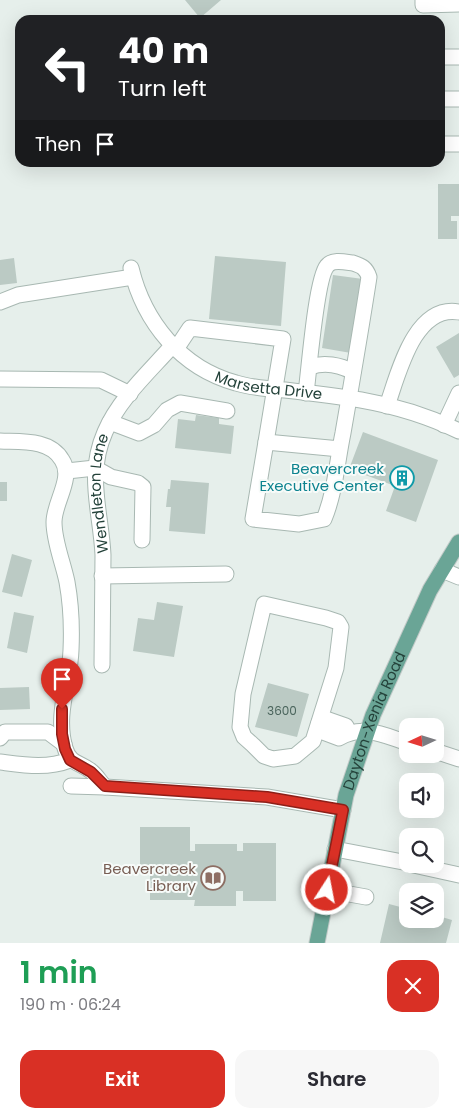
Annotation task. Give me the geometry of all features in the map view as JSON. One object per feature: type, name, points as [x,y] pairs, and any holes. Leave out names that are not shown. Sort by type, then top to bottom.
[{"type":"main road","name":"Dayton-Xenia Road","points":[[317,943],[346,795],[373,715],[430,590],[459,542]]},
{"type":"street","points":[[423,8],[459,4]]},
{"type":"street","points":[[445,57],[459,57]]},
{"type":"street","points":[[445,99],[459,98]]},
{"type":"street","points":[[445,144],[459,144]]},
{"type":"street","points":[[275,389],[253,519],[299,524],[324,519],[330,505],[369,277],[366,270],[360,265],[349,262],[331,263],[326,267],[318,296],[306,392]]},
{"type":"street","name":"Marsetta Drive","points":[[0,302],[18,295],[132,272],[146,311],[159,330],[174,347],[200,368],[221,378],[245,385],[349,398],[404,410],[459,431]]},
{"type":"street","points":[[387,406],[406,352],[421,327],[438,314],[459,312]]},
{"type":"street","name":"Wendleton Lane","points":[[102,666],[102,553],[94,485],[95,468],[101,442],[110,422],[130,394],[190,328],[283,339],[275,389]]},
{"type":"street","points":[[310,367],[318,364],[332,365],[353,372]]},
{"type":"street","points":[[0,379],[101,380],[130,394]]},
{"type":"street","points":[[444,425],[459,393]]},
{"type":"street","points":[[110,422],[139,432],[154,425],[167,410],[180,403],[227,411]]},
{"type":"street","points":[[0,441],[48,446],[62,458],[67,471],[56,507],[54,522],[67,581],[71,636],[71,652],[61,719],[64,744],[70,760],[91,772],[105,786]]},
{"type":"street","points":[[266,442],[340,449]]},
{"type":"street","points":[[67,471],[95,468],[111,477],[138,483],[143,487],[142,540]]},
{"type":"street","points":[[442,570],[459,577]]},
{"type":"street","points":[[102,576],[226,574]]},
{"type":"street","points":[[319,723],[313,741],[295,756],[284,759],[273,759],[264,756],[244,736],[240,727],[243,694],[264,604],[326,618],[338,622],[341,628],[336,668],[319,723],[323,732],[339,738],[349,732],[368,730],[399,740]]},
{"type":"street","points":[[0,738],[5,732],[48,732],[64,744]]},
{"type":"street","points":[[444,754],[459,759]]},
{"type":"street","points":[[0,762],[47,766],[70,760]]},
{"type":"street","points":[[71,786],[105,786],[267,797],[343,810]]},
{"type":"street","points":[[335,848],[399,862]]},
{"type":"street","points":[[444,872],[459,875]]},
{"type":"street","points":[[327,890],[366,897]]},
{"type":"building","points":[[185,0],[221,0],[204,15],[198,15]]},
{"type":"building","points":[[438,184],[459,184],[459,216],[451,216],[451,221],[457,221],[457,239],[438,239]]},
{"type":"building","points":[[215,256],[286,262],[281,326],[209,319]]},
{"type":"building","points":[[14,258],[17,283],[0,285],[0,260]]},
{"type":"building","points":[[333,275],[363,279],[351,353],[322,348]]},
{"type":"building","points":[[459,333],[459,375],[454,378],[436,347]]},
{"type":"building","points":[[196,415],[219,418],[219,424],[234,426],[231,454],[175,448],[178,419],[195,421]]},
{"type":"building","name":"Beavercreek Executive Center","points":[[363,432],[438,460],[416,522],[386,511],[395,486],[349,469]]},
{"type":"building","points":[[171,480],[209,483],[205,534],[169,531],[171,507],[166,507]]},
{"type":"building","points":[[0,482],[7,482],[7,501],[0,501]]},
{"type":"building","points":[[12,554],[32,560],[22,597],[2,592]]},
{"type":"building","points":[[157,602],[183,606],[174,657],[133,651],[138,618],[154,620]]},
{"type":"building","points":[[14,612],[34,616],[27,653],[7,648]]},
{"type":"building","points":[[268,683],[309,694],[297,737],[255,727]]},
{"type":"building","points":[[29,687],[30,709],[0,710],[0,688]]},
{"type":"building","name":"Beavercreek Library","points":[[140,827],[190,827],[190,851],[195,851],[195,844],[237,844],[237,851],[243,851],[243,843],[276,843],[276,901],[243,901],[243,891],[236,891],[236,906],[194,906],[195,900],[150,900],[150,865],[140,865]]},
{"type":"building","points":[[389,904],[399,907],[399,928],[444,928],[444,918],[452,920],[446,943],[380,943]]},
{"type":"place","name":"Beavercreek Executive Center","points":[[402,478]]},
{"type":"place","name":"Beavercreek Library","points":[[213,878]]},
{"type":"route","points":[[62,709],[62,734],[65,749],[70,760],[91,772],[105,786],[267,797],[343,810],[327,890]]}]
